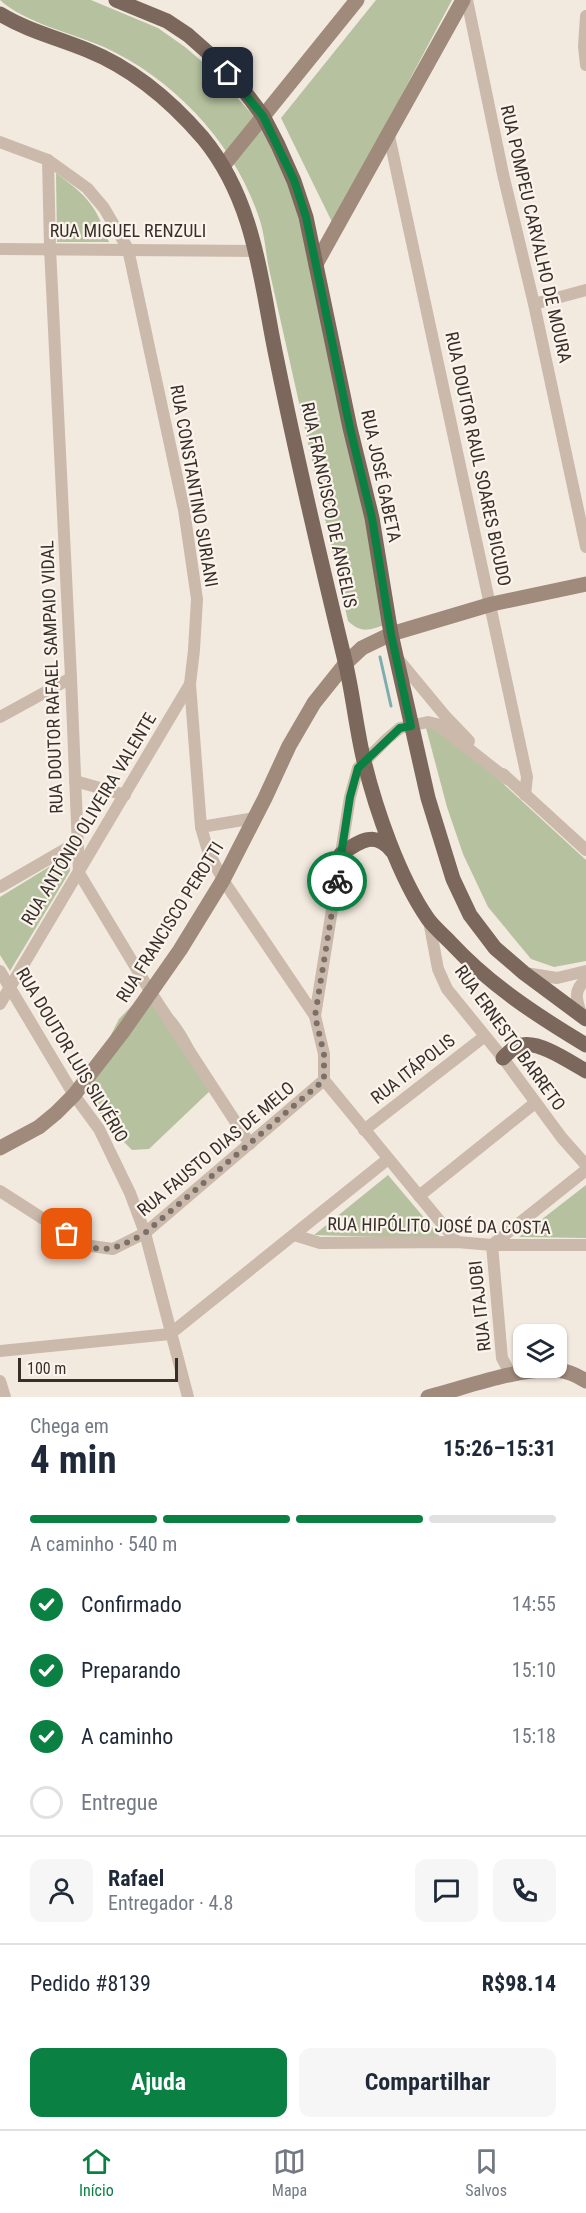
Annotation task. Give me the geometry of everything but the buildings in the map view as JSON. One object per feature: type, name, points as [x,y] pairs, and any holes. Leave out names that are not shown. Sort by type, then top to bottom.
[{"type":"main road","name":"RUA JOSÉ GABETA","points":[[116,0],[167,21],[188,35],[221,65],[263,116],[294,180],[306,217],[350,428],[372,518],[391,634],[411,726],[431,807],[453,879],[470,915],[495,948],[584,1018]]},
{"type":"main road","name":"RUA FRANCISCO DE ANGELIS","points":[[0,14],[16,24],[88,50],[142,81],[172,106],[202,138],[223,166],[236,189],[249,223],[256,251],[322,571],[346,663],[364,761],[395,855],[429,920],[478,972],[502,991],[586,1045]]},
{"type":"main road","points":[[341,854],[357,844],[372,839],[380,840],[395,855]]},
{"type":"main road","points":[[503,1058],[518,1046],[533,1045],[550,1051],[586,1071]]},
{"type":"street","points":[[316,264],[388,131],[465,0]]},
{"type":"street","name":"RUA POMPEU CARVALHO DE MOURA","points":[[465,0],[586,547]]},
{"type":"street","points":[[223,166],[353,1]]},
{"type":"street","points":[[586,16],[584,46],[586,64]]},
{"type":"street","name":"RUA DOUTOR RAUL SOARES BICUDO","points":[[388,131],[492,604],[527,777],[525,795]]},
{"type":"street","name":"RUA CONSTANTINO SURIANI","points":[[0,142],[48,160],[87,188],[104,208],[128,249],[184,510],[194,575],[196,618],[190,684],[201,827],[208,851],[223,880],[315,1016]]},
{"type":"street","name":"RUA DOUTOR RAFAEL SAMPAIO VIDAL","points":[[48,160],[50,248],[79,873],[150,990],[249,1144]]},
{"type":"street","name":"RUA MIGUEL RENZULI","points":[[0,249],[256,251]]},
{"type":"street","points":[[534,304],[586,290]]},
{"type":"street","name":"RUA FRANCISCO PEROTTI","points":[[0,1148],[39,1127],[56,1113],[74,1095],[122,1034],[150,990],[180,950],[223,880],[289,746],[329,682],[346,663],[362,648],[391,634],[492,604],[586,584]]},
{"type":"street","points":[[396,657],[446,717],[507,779]]},
{"type":"street","points":[[0,717],[71,678]]},
{"type":"street","name":"RUA ANTÔNIO OLIVEIRA VALENTE","points":[[0,1004],[190,684]]},
{"type":"street","points":[[456,1242],[324,1080],[324,1054],[315,1016],[350,797],[358,768],[400,728],[428,722],[437,724],[507,779],[586,850]]},
{"type":"street","points":[[75,781],[125,795]]},
{"type":"street","points":[[201,827],[255,818]]},
{"type":"street","points":[[0,887],[76,843]]},
{"type":"street","name":"RUA ERNESTO BARRETO","points":[[429,920],[438,969],[447,989],[586,1167]]},
{"type":"street","name":"RUA DOUTOR LUIS SILVÉRIO","points":[[0,971],[74,1095],[99,1129],[130,1193],[145,1233],[188,1397]]},
{"type":"street","points":[[524,973],[557,978],[586,971]]},
{"type":"street","points":[[584,1018],[576,996],[580,984],[586,981]]},
{"type":"street","name":"RUA ITÁPOLIS","points":[[364,1130],[485,1036]]},
{"type":"street","name":"RUA FAUSTO DIAS DE MELO","points":[[0,1191],[84,1245],[99,1249],[113,1249],[145,1233],[324,1080]]},
{"type":"street","points":[[419,1196],[536,1103]]},
{"type":"street","points":[[0,1352],[170,1334],[388,1160]]},
{"type":"street","name":"RUA ITAJOBI","points":[[511,1375],[502,1358],[492,1245],[586,1167]]},
{"type":"street","name":"RUA HIPÓLITO JOSÉ DA COSTA","points":[[294,1235],[320,1242],[586,1245]]},
{"type":"street","points":[[428,1397],[511,1375],[555,1370],[567,1372],[586,1381]]},
{"type":"street","points":[[0,1381],[5,1397]]},
{"type":"green space","points":[[0,0],[91,0],[158,28],[212,70],[252,114],[279,154],[297,189],[389,617],[387,624],[366,630],[357,628],[348,621],[269,269],[264,235],[251,196],[237,168],[201,119],[156,78],[104,47],[35,21]]},
{"type":"green space","points":[[376,0],[452,0],[333,224],[281,118]]},
{"type":"green space","points":[[56,173],[89,202],[109,242],[57,242]]},
{"type":"green space","points":[[433,726],[447,732],[586,860],[586,961],[554,967],[531,959],[488,907],[463,854],[447,807],[426,728]]},
{"type":"green space","points":[[70,854],[70,871],[10,971],[0,955],[0,897]]},
{"type":"green space","points":[[143,994],[165,1008],[177,1020],[195,1049],[212,1089],[149,1149],[132,1150],[105,1123],[85,1086],[119,1019]]},
{"type":"green space","points":[[388,1175],[442,1239],[314,1235]]},
{"type":"green space","points":[[586,1185],[586,1238],[519,1237]]},
{"type":"waterway","points":[[380,657],[391,706]]},
{"type":"way so far","points":[[67,1234],[84,1245],[99,1249],[113,1249],[145,1233],[324,1080],[324,1054],[315,1016],[337,881]]},
{"type":"route","points":[[228,73],[263,116],[294,180],[306,217],[350,428],[372,518],[391,634],[411,726],[400,728],[358,768],[350,797],[337,881]]}]
